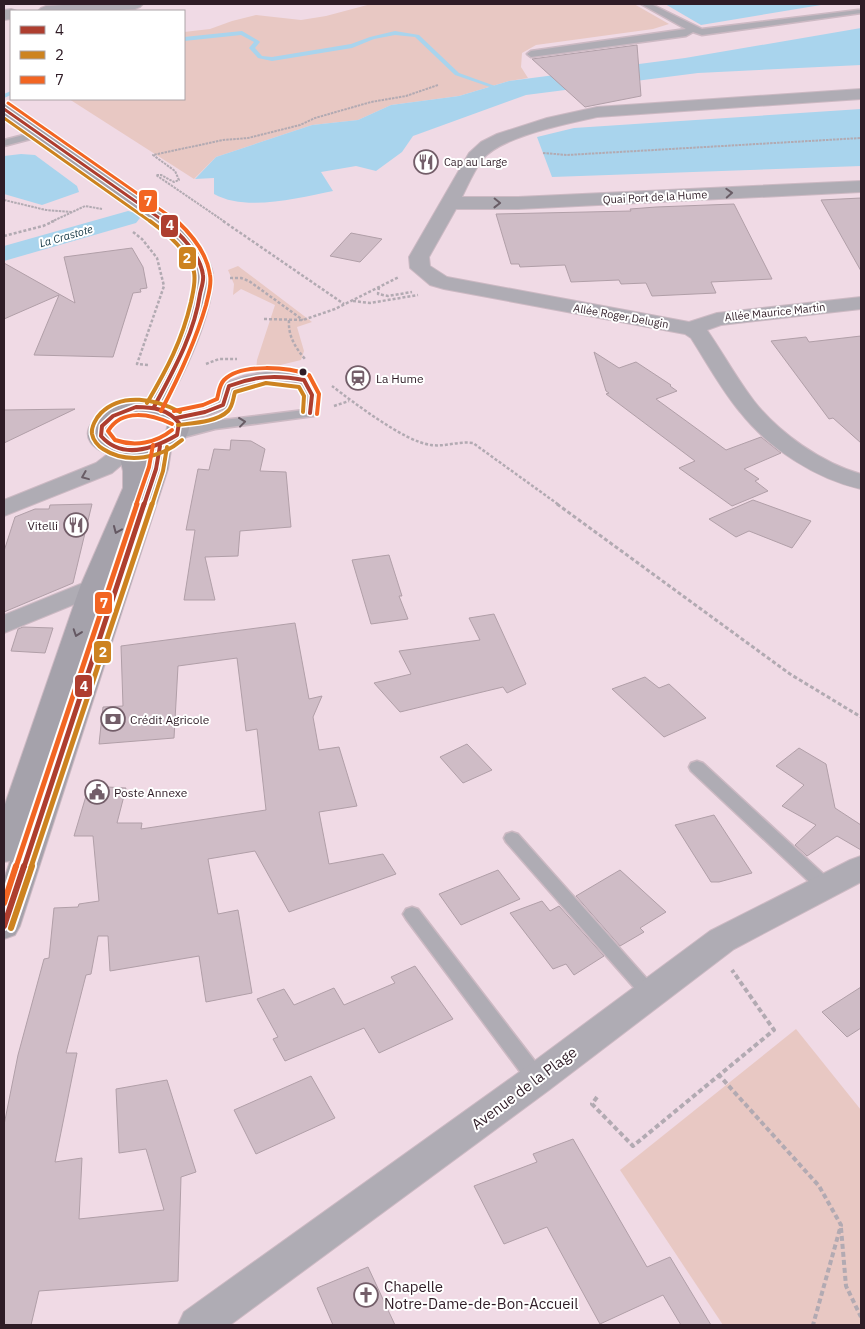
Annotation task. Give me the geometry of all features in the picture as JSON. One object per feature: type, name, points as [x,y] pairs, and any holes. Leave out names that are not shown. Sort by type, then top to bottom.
[{"type":"main road","points":[[7,114],[39,134],[173,228],[194,254],[203,279],[201,297],[177,366],[154,407]]},
{"type":"main road","points":[[4,926],[110,603],[156,469],[171,433],[166,411],[154,407],[121,411],[104,421],[100,428],[100,436],[104,442],[114,448],[128,451],[140,451],[171,433]]},
{"type":"main road","points":[[4,851],[11,805],[93,587],[135,488],[135,471],[128,451]]},
{"type":"street","points":[[59,10],[135,4]]},
{"type":"street","name":"Allée Roger Delugin","points":[[691,330],[437,281],[420,268],[419,258],[475,157],[493,142],[574,116],[620,110],[861,94]]},
{"type":"street","name":"Quai Port de la Hume","points":[[455,191],[522,185],[861,172]]},
{"type":"street","name":"Quai Port de la Hume","points":[[455,191],[518,203],[861,187]]},
{"type":"street","name":"Allée Maurice Martin","points":[[691,330],[716,319],[861,303]]},
{"type":"street","points":[[691,330],[699,334],[748,408],[765,426],[830,470],[861,482]]},
{"type":"street","points":[[4,509],[104,468],[128,451]]},
{"type":"street","points":[[4,625],[93,587]]},
{"type":"street","name":"Avenue de la Plage","points":[[198,1325],[537,1079],[722,940],[861,868]]},
{"type":"lane","points":[[644,4],[692,29],[712,31],[858,12]]},
{"type":"lane","points":[[531,54],[686,34],[692,29]]},
{"type":"lane","points":[[4,143],[39,134]]},
{"type":"lane","points":[[280,374],[304,380],[312,395],[310,413],[215,425],[171,433],[205,412],[223,405],[229,386],[250,377],[280,374]]},
{"type":"lane","points":[[697,768],[825,886]]},
{"type":"lane","points":[[512,838],[650,994]]},
{"type":"lane","points":[[412,914],[537,1079]]},
{"type":"path","points":[[344,304],[156,175],[162,175],[174,182],[179,180],[175,171],[153,155],[223,140],[248,138],[300,125],[315,118],[372,102],[406,96],[438,85]]},
{"type":"path","points":[[542,152],[566,154],[861,138]]},
{"type":"path","points":[[4,200],[46,210],[72,212]]},
{"type":"path","points":[[4,236],[43,226],[85,206],[104,209]]},
{"type":"path","points":[[128,228],[142,239],[157,258],[164,286],[137,364]]},
{"type":"path","points":[[203,279],[241,278],[249,281],[303,320]]},
{"type":"path","points":[[264,319],[303,320],[352,301],[379,286],[378,294],[383,296],[413,292],[419,294],[370,303],[352,301]]},
{"type":"path","points":[[289,320],[288,330],[294,346],[308,363]]},
{"type":"path","points":[[330,384],[350,401],[413,440],[430,445],[459,440],[473,442],[790,674],[861,717]]},
{"type":"path","points":[[597,1097],[592,1104],[633,1146],[718,1074],[774,1030],[731,968],[739,964]]},
{"type":"path","points":[[718,1074],[819,1186],[841,1225],[846,1286],[861,1317]]},
{"type":"path","points":[[813,1325],[841,1225]]},
{"type":"shaded area","points":[[371,4],[634,4],[669,24],[653,29],[536,45],[522,53],[521,67],[528,78],[509,81],[459,96],[391,105],[358,120],[312,125],[216,157],[194,179],[71,100],[185,100],[185,32],[210,29],[256,15],[301,20],[326,16]]},
{"type":"shaded area","points":[[238,266],[312,322],[297,327],[304,351],[301,360],[256,371],[257,360],[275,305],[241,289],[233,295],[234,284],[228,270]]},
{"type":"shaded area","points":[[796,1029],[861,1110],[861,1325],[723,1325],[620,1170]]},
{"type":"water","points":[[665,4],[827,4],[701,25]]},
{"type":"water","points":[[861,28],[861,65],[698,73],[526,95],[413,136],[402,152],[376,171],[356,166],[321,172],[333,191],[272,202],[241,202],[214,194],[214,178],[195,179],[216,157],[312,125],[358,120],[391,105],[459,96],[509,81],[685,58]]},
{"type":"water","points":[[861,109],[861,166],[552,177],[537,137],[574,128]]},
{"type":"water","points":[[35,155],[77,186],[79,192],[42,205],[4,194],[4,156]]},
{"type":"building","points":[[637,45],[641,96],[585,107],[532,59]]},
{"type":"building","points":[[861,198],[861,271],[821,200]]},
{"type":"building","points":[[734,204],[772,279],[711,282],[716,293],[652,296],[646,283],[621,284],[619,280],[571,282],[565,265],[520,267],[519,264],[511,264],[496,214],[631,211],[630,209],[656,207]]},
{"type":"building","points":[[351,233],[382,239],[360,262],[330,256]]},
{"type":"building","points":[[132,248],[143,267],[147,288],[140,289],[141,292],[133,293],[113,357],[34,355],[59,295],[4,319],[4,263],[75,303],[64,257]]},
{"type":"building","points":[[861,336],[861,443],[833,418],[829,419],[771,341],[806,337],[809,342]]},
{"type":"building","points":[[594,352],[619,368],[636,362],[671,385],[677,391],[656,399],[726,450],[761,437],[781,453],[744,469],[759,479],[755,481],[768,491],[732,506],[679,468],[695,461],[606,394],[609,393],[606,391]]},
{"type":"building","points":[[75,409],[4,443],[4,410]]},
{"type":"building","points":[[231,440],[251,441],[265,449],[260,471],[286,472],[291,527],[240,531],[238,556],[205,557],[215,600],[184,600],[195,530],[186,530],[198,469],[209,470],[214,449],[230,450]]},
{"type":"building","points":[[753,500],[811,521],[792,548],[749,531],[736,537],[709,519]]},
{"type":"building","points":[[92,504],[73,583],[4,612],[4,551],[15,517],[35,509],[49,509],[50,505]]},
{"type":"building","points":[[389,555],[402,596],[399,596],[408,619],[371,624],[352,560]]},
{"type":"building","points":[[494,614],[526,684],[507,693],[503,687],[400,712],[374,683],[411,674],[399,651],[480,640],[469,618]]},
{"type":"building","points":[[295,623],[309,699],[322,696],[313,717],[319,750],[339,747],[357,806],[319,812],[329,864],[383,854],[396,874],[289,912],[255,851],[208,859],[218,914],[238,910],[252,993],[206,1002],[199,956],[110,971],[108,936],[98,936],[91,974],[86,975],[66,1053],[77,1053],[55,1162],[82,1158],[79,1219],[164,1210],[146,1149],[119,1153],[116,1089],[167,1080],[196,1172],[181,1177],[178,1281],[39,1291],[31,1325],[4,1325],[4,1125],[18,1055],[44,959],[49,958],[54,908],[78,907],[79,904],[99,901],[93,836],[74,836],[89,786],[126,788],[117,823],[142,823],[141,829],[266,810],[257,729],[246,731],[237,658],[178,666],[174,738],[99,744],[103,707],[123,706],[121,646]]},
{"type":"building","points":[[23,627],[53,628],[45,653],[11,651],[18,629]]},
{"type":"building","points":[[645,677],[659,688],[669,684],[706,718],[664,737],[612,689]]},
{"type":"building","points":[[467,744],[492,770],[463,783],[440,757]]},
{"type":"building","points":[[799,748],[826,764],[835,808],[861,825],[861,850],[837,836],[807,856],[795,845],[816,825],[782,806],[804,785],[776,766]]},
{"type":"building","points":[[714,815],[752,873],[719,882],[711,882],[675,825]]},
{"type":"building","points":[[498,870],[520,899],[461,925],[439,894]]},
{"type":"building","points":[[620,870],[666,912],[640,928],[644,932],[620,946],[576,896]]},
{"type":"building","points":[[542,901],[550,911],[559,906],[604,956],[574,975],[566,964],[553,969],[510,913]]},
{"type":"building","points":[[415,966],[453,1019],[379,1053],[364,1028],[285,1061],[273,1039],[278,1037],[257,999],[284,989],[294,1005],[334,988],[344,1005],[395,983],[391,977]]},
{"type":"building","points":[[861,987],[861,1028],[847,1037],[822,1012]]},
{"type":"building","points":[[311,1076],[335,1118],[256,1154],[234,1110]]},
{"type":"building","points":[[573,1139],[647,1267],[670,1257],[711,1325],[681,1325],[663,1295],[600,1324],[547,1227],[504,1244],[474,1186],[537,1162],[533,1154]]},
{"type":"building","name":"Chapelle Notre-Dame-de-Bon-Accueil","points":[[368,1267],[395,1325],[333,1325],[317,1288]]},
{"type":"waterway","points":[[185,39],[242,33],[257,42],[252,48],[260,57],[272,59],[352,46],[372,38],[395,33],[417,36],[457,74],[492,86]]},
{"type":"waterway","points":[[4,96],[10,93]]},
{"type":"waterway","name":"La Crastote","points":[[4,254],[128,218]]},
{"type":"transit line","name":"7","points":[[8,103],[178,222],[193,239],[206,259],[211,278],[202,319],[193,347],[161,411]]},
{"type":"transit line","name":"4","points":[[4,109],[173,228],[196,256],[203,276],[198,308],[180,359],[154,407]]},
{"type":"transit line","name":"2","points":[[4,118],[168,234],[189,260],[194,271],[195,283],[187,320],[174,356],[147,403]]},
{"type":"transit line","name":"7","points":[[174,411],[203,405],[217,399],[223,381],[230,376],[252,370],[278,369],[309,375],[319,394],[317,414]]},
{"type":"transit line","name":"4","points":[[176,418],[205,412],[223,405],[229,386],[257,378],[275,376],[304,380],[312,395],[310,413]]},
{"type":"transit line","name":"2","points":[[178,425],[218,417],[228,411],[235,392],[266,383],[299,387],[304,396],[303,412]]},
{"type":"transit line","name":"2","points":[[180,412],[160,403],[126,400],[106,408],[98,416],[93,426],[92,434],[94,441],[100,447],[115,455],[132,458],[159,454],[182,440]]},
{"type":"transit line","name":"4","points":[[136,407],[160,409],[170,414],[179,423],[177,435],[158,446],[138,450],[121,449],[108,444],[101,436],[102,426],[113,416],[136,407]]},
{"type":"transit line","name":"7","points":[[172,424],[147,415],[137,415],[119,418],[108,431],[115,440],[128,443],[143,443],[164,436],[172,430]]},
{"type":"transit line","name":"7","points":[[4,903],[149,467],[153,445]]},
{"type":"transit line","name":"4","points":[[4,926],[156,469],[160,446]]},
{"type":"transit line","name":"2","points":[[11,928],[163,471],[167,447]]},
{"type":"place","name":"Cap au Large","points":[[426,162]]},
{"type":"place","name":"La Hume","points":[[358,378]]},
{"type":"place","name":"Vitelli","points":[[76,525]]},
{"type":"place","name":"Crédit Agricole","points":[[113,719]]},
{"type":"place","name":"Poste Annexe","points":[[97,792]]},
{"type":"place","name":"Chapelle Notre-Dame-de-Bon-Accueil","points":[[366,1295]]}]
